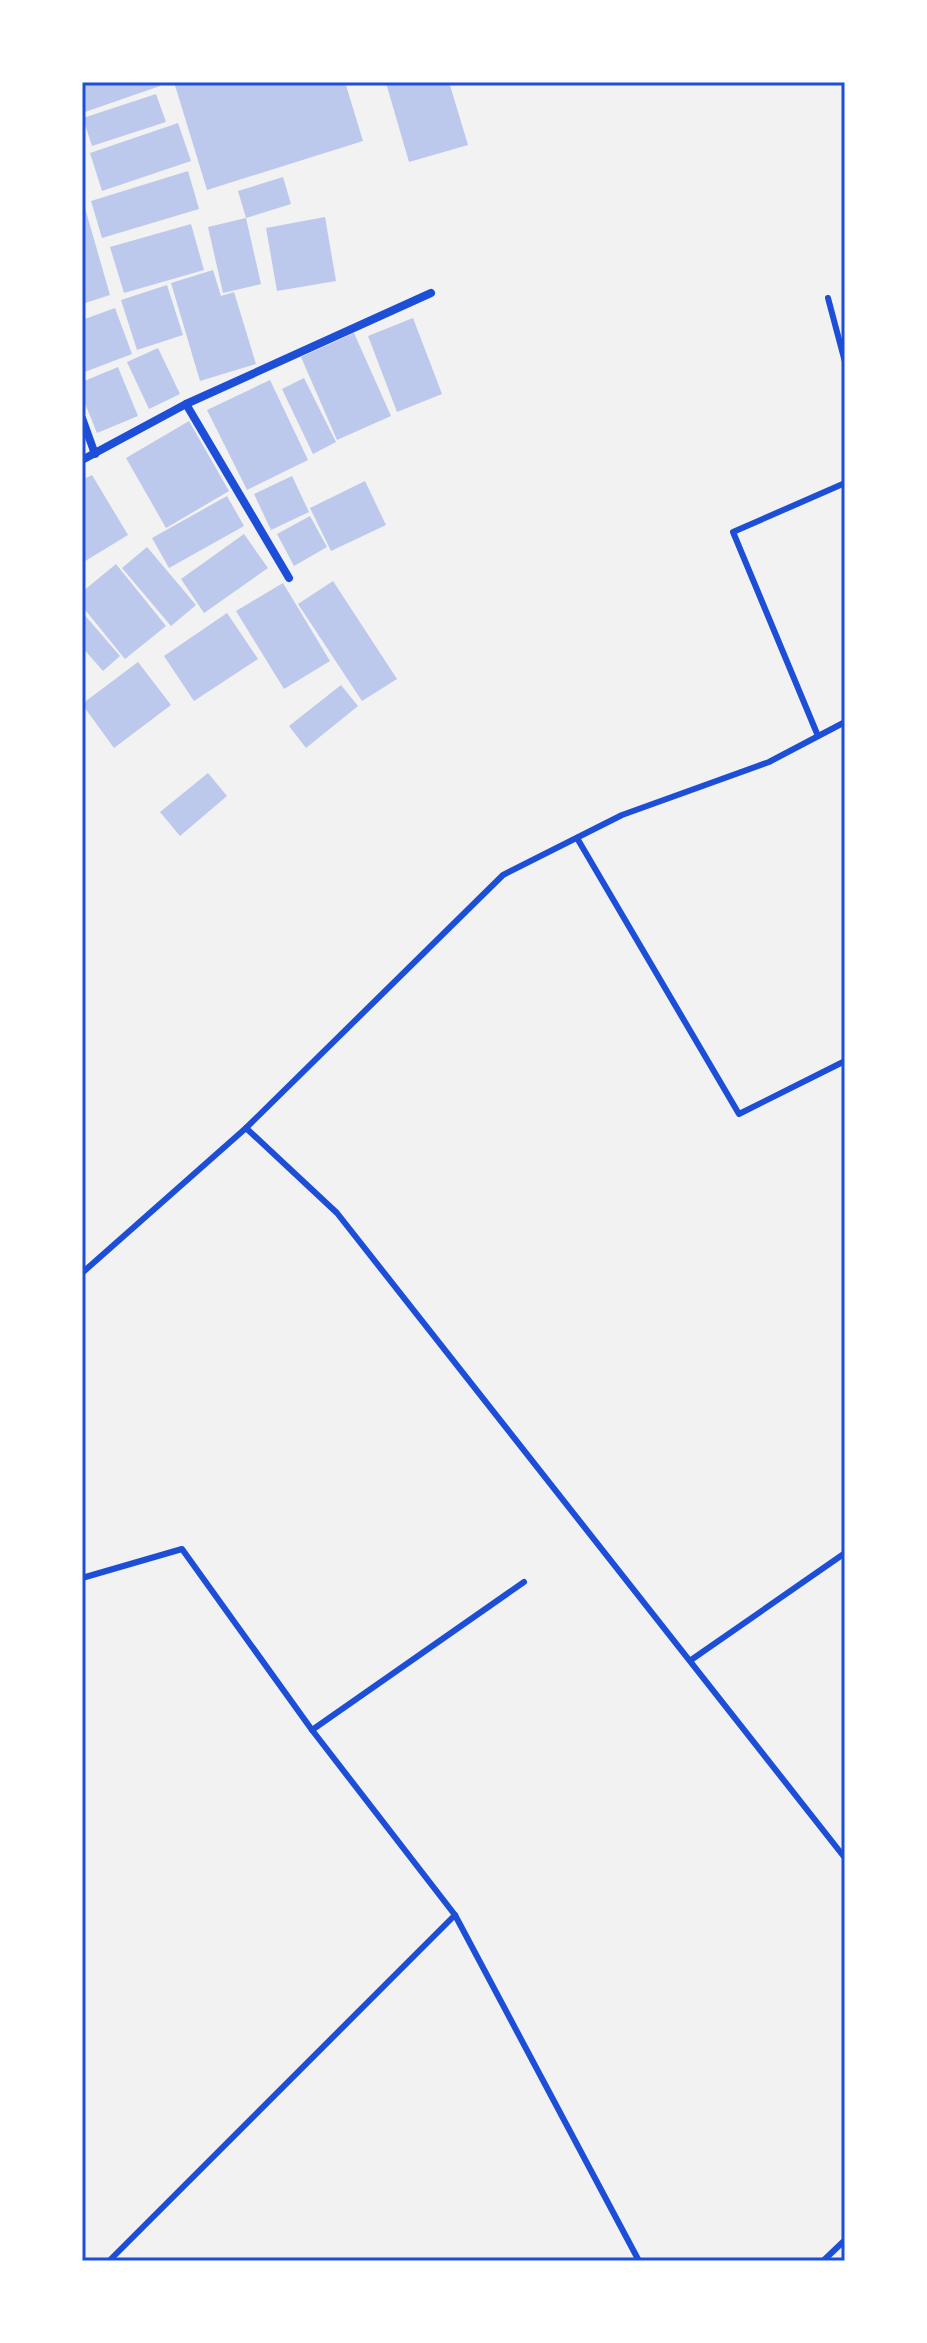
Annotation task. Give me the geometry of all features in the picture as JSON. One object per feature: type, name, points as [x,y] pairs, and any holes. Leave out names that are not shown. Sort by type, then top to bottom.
[{"type":"street","points":[[82,460],[186,404],[431,293]]},
{"type":"street","points":[[186,404],[289,578]]},
{"type":"street","points":[[82,418],[95,454]]},
{"type":"lane","points":[[828,298],[845,362]]},
{"type":"lane","points":[[818,736],[733,532],[845,483]]},
{"type":"lane","points":[[82,1273],[246,1128],[503,875],[622,815],[769,762],[845,722]]},
{"type":"lane","points":[[577,838],[739,1114],[845,1061]]},
{"type":"lane","points":[[246,1128],[337,1213],[845,1858]]},
{"type":"lane","points":[[82,1578],[182,1549],[312,1730],[455,1915],[639,2261]]},
{"type":"lane","points":[[691,1660],[845,1553]]},
{"type":"lane","points":[[312,1730],[524,1582]]},
{"type":"lane","points":[[109,2261],[455,1915]]},
{"type":"lane","points":[[823,2261],[845,2240]]},
{"type":"building","points":[[82,82],[158,82],[160,86],[85,112]]},
{"type":"building","points":[[174,82],[345,82],[363,141],[207,190]]},
{"type":"building","points":[[449,82],[468,145],[409,162],[386,83]]},
{"type":"building","points":[[156,94],[166,122],[92,146],[83,118]]},
{"type":"building","points":[[178,123],[191,161],[102,191],[90,153]]},
{"type":"building","points":[[188,171],[199,209],[102,238],[91,201]]},
{"type":"building","points":[[283,177],[291,204],[246,218],[238,191]]},
{"type":"building","points":[[85,208],[110,295],[82,304],[82,209]]},
{"type":"building","points":[[325,217],[336,281],[277,291],[266,228]]},
{"type":"building","points":[[246,218],[261,284],[223,293],[208,227]]},
{"type":"building","points":[[191,224],[204,270],[124,293],[110,247]]},
{"type":"building","points":[[213,270],[221,296],[234,292],[256,364],[200,381],[171,283]]},
{"type":"building","points":[[167,285],[183,335],[137,350],[121,300]]},
{"type":"building","points":[[115,308],[132,354],[82,373],[82,320]]},
{"type":"building","points":[[413,318],[442,394],[397,412],[368,336]]},
{"type":"building","points":[[354,333],[391,416],[337,440],[301,357]]},
{"type":"building","points":[[158,348],[180,394],[149,409],[127,362]]},
{"type":"building","points":[[118,367],[138,416],[97,433],[82,396],[82,382]]},
{"type":"building","points":[[304,378],[336,442],[313,454],[282,389]]},
{"type":"building","points":[[270,380],[308,460],[247,490],[207,410]]},
{"type":"building","points":[[189,421],[229,491],[166,528],[126,458]]},
{"type":"building","points":[[92,475],[128,535],[82,563],[82,480]]},
{"type":"building","points":[[292,476],[309,512],[271,530],[254,494]]},
{"type":"building","points":[[365,481],[386,525],[331,551],[310,508]]},
{"type":"building","points":[[227,496],[244,526],[169,568],[152,538]]},
{"type":"building","points":[[310,516],[327,547],[294,566],[277,534]]},
{"type":"building","points":[[244,534],[268,568],[204,613],[181,579]]},
{"type":"building","points":[[147,547],[196,605],[171,626],[122,568]]},
{"type":"building","points":[[116,564],[166,626],[125,659],[82,606],[82,592]]},
{"type":"building","points":[[333,581],[397,679],[362,701],[298,604]]},
{"type":"building","points":[[283,583],[330,661],[284,689],[236,611]]},
{"type":"building","points":[[82,612],[120,656],[103,671],[82,647]]},
{"type":"building","points":[[227,613],[258,659],[194,701],[164,656]]},
{"type":"building","points":[[138,662],[171,705],[114,748],[82,704]]},
{"type":"building","points":[[341,685],[358,706],[306,748],[289,726]]},
{"type":"building","points":[[208,773],[227,796],[180,836],[160,812]]}]
